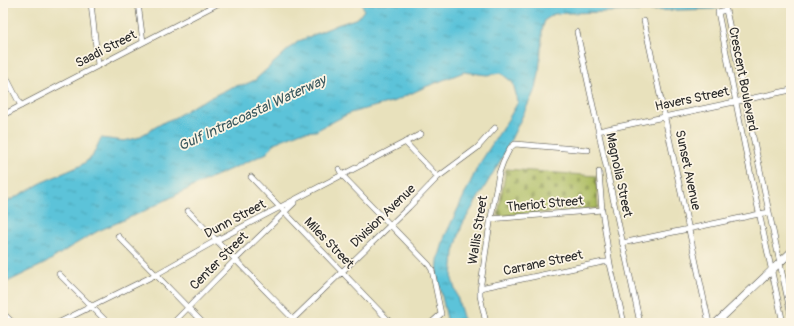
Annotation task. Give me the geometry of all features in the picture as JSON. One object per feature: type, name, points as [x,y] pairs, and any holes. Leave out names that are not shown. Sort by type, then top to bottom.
[{"type":"main road","points":[[716,323],[791,252]]},
{"type":"street","points":[[91,3],[98,65]]},
{"type":"street","points":[[138,3],[143,42]]},
{"type":"street","name":"Saadi Street","points":[[3,115],[219,3]]},
{"type":"street","name":"Crescent Boulevard","points":[[783,323],[718,12],[726,10],[780,262],[789,294],[791,315]]},
{"type":"street","name":"Sunset Avenue","points":[[644,21],[709,323]]},
{"type":"street","name":"Magnolia Street","points":[[577,32],[640,323]]},
{"type":"street","points":[[3,71],[21,106]]},
{"type":"street","name":"Havers Street","points":[[598,131],[791,90]]},
{"type":"street","name":"Division Avenue","points":[[293,322],[341,272],[438,177],[477,148],[496,128]]},
{"type":"street","name":"Dunn Street","points":[[58,323],[155,275],[217,240],[421,134]]},
{"type":"street","points":[[405,142],[438,177]]},
{"type":"street","name":"Wallis Street","points":[[486,323],[480,296],[480,288],[490,219],[499,173],[502,162],[510,148],[515,144],[588,150]]},
{"type":"street","points":[[339,169],[342,175],[429,265],[432,270],[441,314],[431,323]]},
{"type":"street","points":[[599,172],[602,210],[610,264],[624,323]]},
{"type":"street","name":"Miles Street","points":[[251,177],[391,323]]},
{"type":"street","name":"Center Street","points":[[173,323],[299,198]]},
{"type":"street","name":"Theriot Street","points":[[490,219],[602,210]]},
{"type":"street","points":[[188,211],[293,322]]},
{"type":"street","points":[[622,243],[769,212]]},
{"type":"street","points":[[118,236],[203,323]]},
{"type":"street","name":"Carrane Street","points":[[480,288],[603,262],[608,262],[610,264]]},
{"type":"street","points":[[59,274],[108,323]]},
{"type":"street","points":[[4,314],[13,323]]},
{"type":"green space","points":[[506,169],[596,176],[598,208],[498,216]]},
{"type":"water","name":"Gulf Intracoastal Waterway","points":[[362,3],[733,3],[733,5],[714,9],[554,14],[545,20],[542,30],[539,74],[536,88],[502,158],[462,225],[454,252],[452,279],[463,317],[463,323],[448,323],[437,275],[438,260],[445,236],[478,166],[518,102],[513,83],[501,73],[487,75],[464,72],[425,87],[395,101],[350,113],[316,131],[301,132],[274,143],[267,153],[206,180],[140,213],[98,231],[46,263],[3,284],[3,204],[45,181],[80,166],[92,157],[101,138],[124,141],[137,138],[195,105],[232,87],[244,85],[255,80],[299,41],[358,18],[364,10]]}]
